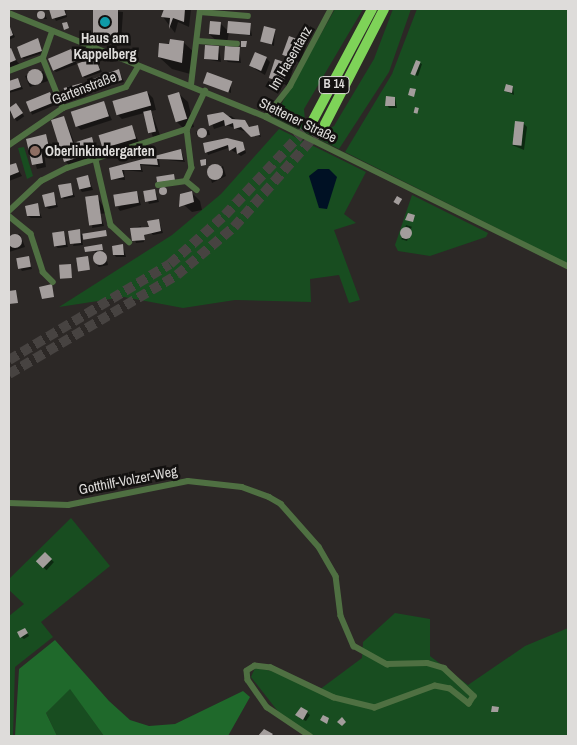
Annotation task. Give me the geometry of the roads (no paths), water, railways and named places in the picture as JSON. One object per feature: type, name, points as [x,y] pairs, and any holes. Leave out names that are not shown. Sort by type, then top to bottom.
[{"type":"highway","name":"B 14","points":[[312,122],[372,9]]},
{"type":"highway","name":"B 14","points":[[325,124],[384,9]]},
{"type":"street","name":"Im Hasentanz","points":[[266,117],[290,86],[331,9]]},
{"type":"street","points":[[191,85],[198,41],[200,10],[248,16]]},
{"type":"street","name":"Stettener Straße","points":[[9,13],[138,67],[191,85],[266,117],[568,266]]},
{"type":"street","points":[[52,32],[42,58],[63,108]]},
{"type":"street","points":[[198,41],[237,44]]},
{"type":"street","points":[[9,71],[42,58]]},
{"type":"street","name":"Gartenstraße","points":[[9,145],[63,108],[126,87],[138,67]]},
{"type":"street","points":[[186,181],[192,168],[187,129],[204,91]]},
{"type":"street","points":[[9,211],[41,181],[187,129]]},
{"type":"street","points":[[96,160],[111,224],[129,242]]},
{"type":"street","points":[[158,185],[186,181],[197,190]]},
{"type":"street","points":[[9,216],[31,234],[43,272],[54,282]]},
{"type":"street","name":"Gotthilf-Volzer-Weg","points":[[9,503],[68,505],[188,481],[242,487],[269,497],[281,504],[320,547],[336,576],[340,616],[354,646],[388,664],[427,663],[444,668],[470,689],[474,702],[469,704],[450,689],[434,686],[388,706],[359,706],[334,698],[296,676],[255,666],[246,677],[267,707],[310,736]]},
{"type":"water","points":[[318,169],[329,169],[337,177],[327,209],[319,208],[309,176]]},
{"type":"tunnel","points":[[9,360],[170,264],[225,215],[312,122]]},
{"type":"tunnel","points":[[9,374],[177,275],[234,227],[325,124]]},
{"type":"place","name":"Haus am Kappelberg","points":[[105,22]]},
{"type":"place","name":"Oberlinkindergarten","points":[[35,151]]}]
